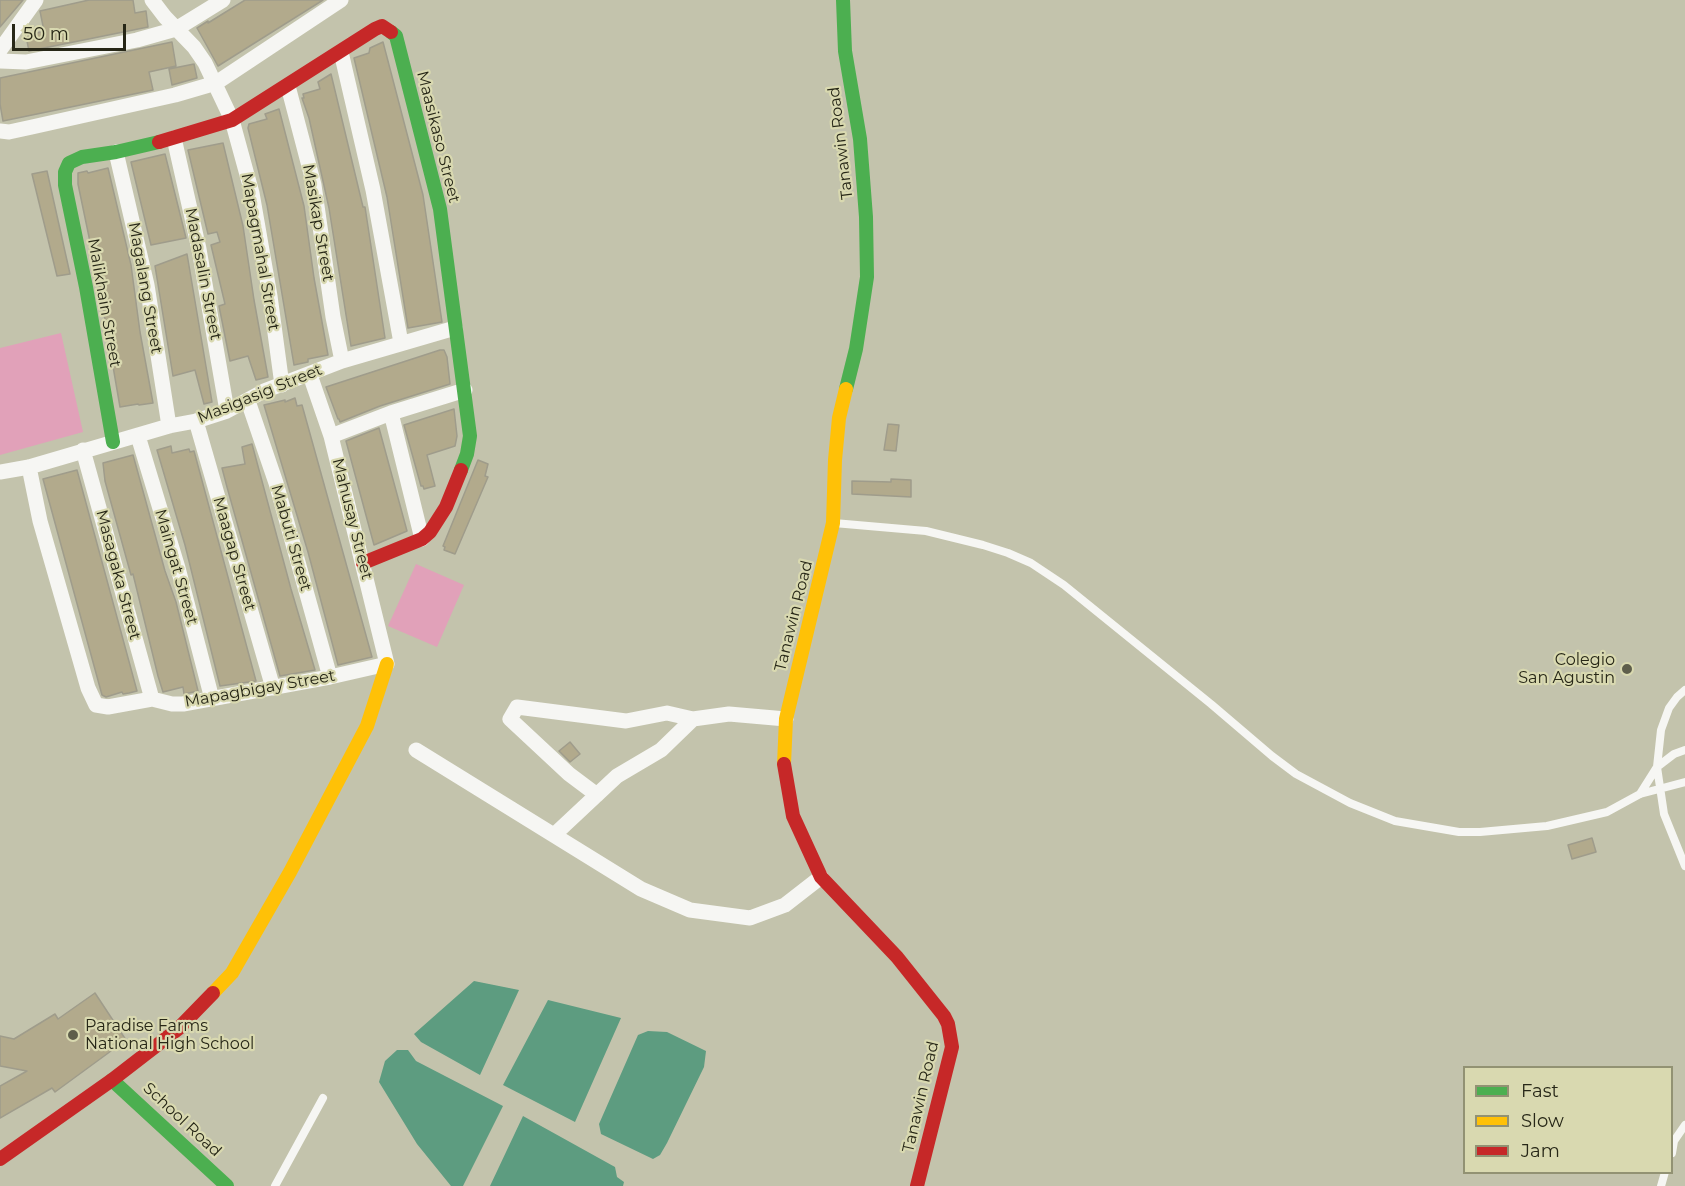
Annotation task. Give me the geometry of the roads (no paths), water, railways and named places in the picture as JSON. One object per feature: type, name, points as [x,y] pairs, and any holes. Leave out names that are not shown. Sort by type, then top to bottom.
[{"type":"street","points":[[0,50],[36,0]]},
{"type":"street","name":"Mapagmahal Street","points":[[152,0],[194,47],[216,83],[232,120],[252,193],[270,296],[282,385]]},
{"type":"street","points":[[0,61],[36,60],[137,40],[176,29],[223,0]]},
{"type":"street","points":[[0,131],[9,132],[32,127],[175,95],[216,83],[341,0]]},
{"type":"street","name":"Tanawin Road","points":[[843,0],[845,51],[860,139],[866,217],[867,277],[856,350],[839,418],[833,523],[786,719],[784,765],[794,816],[821,877],[897,957],[948,1024],[952,1047],[917,1186]]},
{"type":"street","name":"Maasikaso Street","points":[[65,169],[73,160],[82,157],[116,152],[174,138],[232,120],[375,29],[382,26],[392,30],[396,36],[440,209],[470,436],[467,454],[446,507],[430,531],[422,538],[363,563]]},
{"type":"street","points":[[341,52],[374,190],[401,343]]},
{"type":"street","name":"Masikap Street","points":[[288,86],[314,185],[333,317],[342,361]]},
{"type":"street","name":"Madasalin Street","points":[[174,138],[199,249],[227,411]]},
{"type":"street","name":"Magalang Street","points":[[116,152],[147,285],[169,426]]},
{"type":"street","name":"Malikhain Street","points":[[65,169],[65,185],[86,287],[113,442]]},
{"type":"street","name":"Masigasig Street","points":[[0,472],[29,467],[169,426],[196,421],[227,411],[264,391],[342,361],[455,328]]},
{"type":"street","name":"Mahusay Street","points":[[310,375],[332,436],[387,664]]},
{"type":"street","points":[[332,436],[391,413],[465,390]]},
{"type":"street","name":"Mabuti Street","points":[[248,401],[276,483],[330,677]]},
{"type":"street","points":[[391,413],[422,538]]},
{"type":"street","name":"Maagap Street","points":[[196,421],[273,688]]},
{"type":"street","name":"Maingat Street","points":[[138,436],[178,568],[212,699]]},
{"type":"street","name":"Masagaka Street","points":[[83,450],[152,699]]},
{"type":"street","name":"Mapagbigay Street","points":[[29,467],[40,521],[88,688],[94,703],[99,706],[152,699],[172,704],[212,699],[387,664]]},
{"type":"street","points":[[0,1158],[112,1080],[178,1029],[232,973],[291,872],[368,726],[387,664]]},
{"type":"street","points":[[597,795],[569,774],[510,719],[517,707],[626,721],[667,713],[693,719],[729,714],[786,719]]},
{"type":"street","points":[[554,835],[617,776],[661,750],[693,719]]},
{"type":"street","points":[[416,750],[641,889],[690,910],[750,918],[766,914],[784,905],[821,877]]},
{"type":"street","name":"School Road","points":[[112,1080],[227,1186]]},
{"type":"lane","points":[[833,523],[926,531],[983,544],[1031,563],[1064,585],[1281,763],[1324,790],[1374,814],[1420,826],[1459,832],[1547,826],[1607,812],[1640,794],[1682,783]]},
{"type":"lane","points":[[1685,690],[1669,708],[1661,730],[1657,767],[1664,814],[1685,866]]},
{"type":"lane","points":[[1640,794],[1657,767],[1674,754],[1685,750]]},
{"type":"lane","points":[[275,1186],[323,1098]]},
{"type":"lane","points":[[1673,1145],[1685,1125]]},
{"type":"place","name":"Colegio San Agustin","points":[[1627,669]]},
{"type":"place","name":"Paradise Farms National High School","points":[[73,1035]]}]
